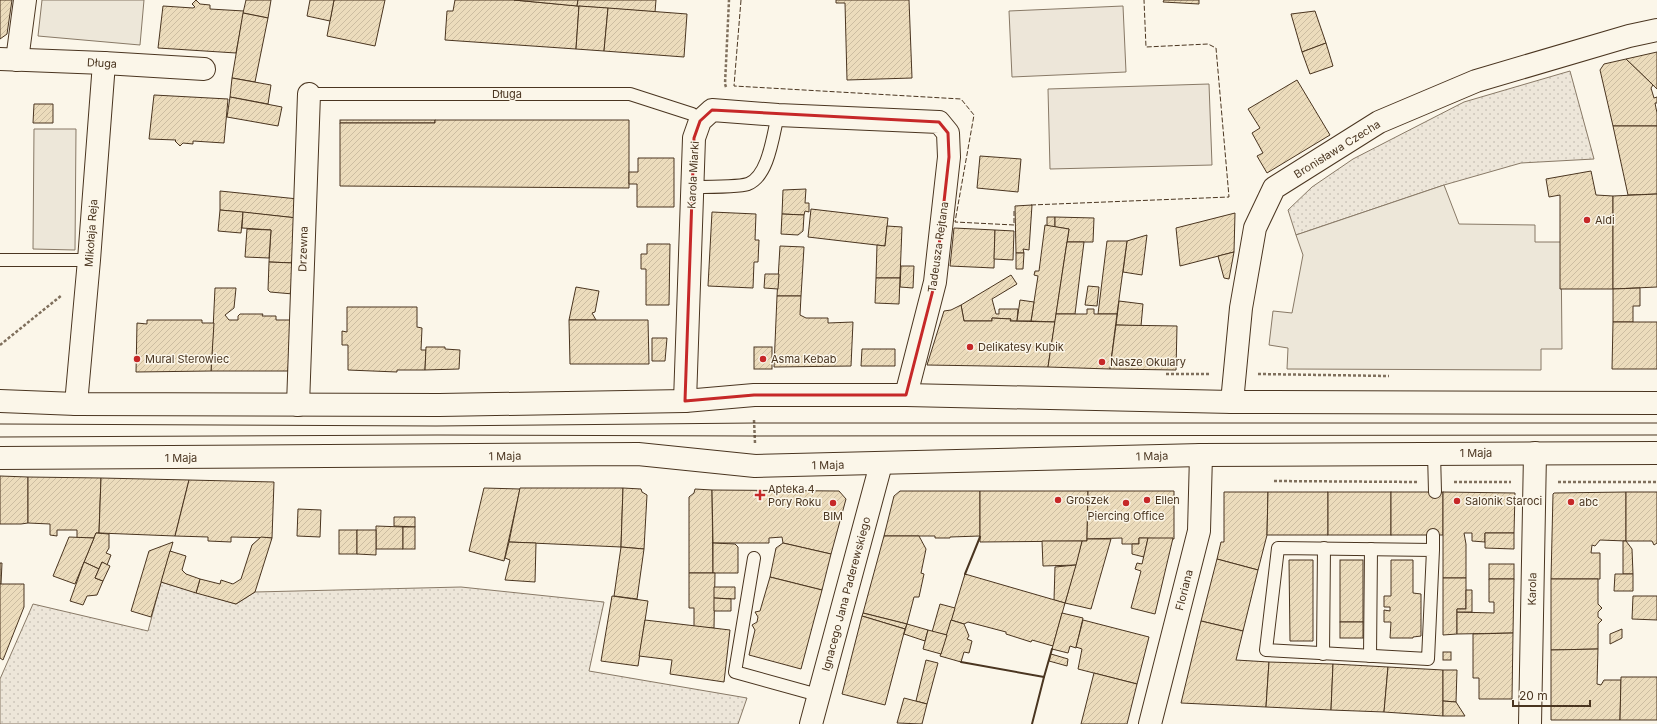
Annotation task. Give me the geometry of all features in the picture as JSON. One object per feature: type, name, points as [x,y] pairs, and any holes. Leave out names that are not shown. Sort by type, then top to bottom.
[{"type":"street","points":[[9,59],[25,0]]},
{"type":"street","name":"Bronisława Czecha","points":[[1232,402],[1242,308],[1255,228],[1274,188],[1379,122],[1476,81],[1629,36],[1657,30]]},
{"type":"street","name":"Długa","points":[[9,59],[204,69]]},
{"type":"street","name":"Mikołaja Reja","points":[[76,404],[89,267],[104,63]]},
{"type":"street","name":"Drzewna","points":[[298,404],[309,94]]},
{"type":"street","points":[[700,121],[712,110],[778,115]]},
{"type":"street","name":"Tadeusza Rejtana","points":[[778,115],[939,122],[948,133],[950,157],[935,282],[906,395]]},
{"type":"street","name":"Karola Miarki","points":[[685,401],[694,138],[700,121]]},
{"type":"street","points":[[0,401],[76,404],[438,405],[685,401],[754,395],[906,395],[1232,402],[1657,403]]},
{"type":"street","name":"Karola","points":[[1530,724],[1535,453]]},
{"type":"street","name":"1 Maja","points":[[0,458],[638,454],[755,466],[1201,455],[1657,453]]},
{"type":"street","name":"Floriana","points":[[1150,724],[1199,531],[1201,455]]},
{"type":"street","name":"Ignacego Jana Paderewskiego","points":[[811,724],[881,464]]},
{"type":"lane","name":"Długa","points":[[309,94],[630,94],[692,114],[700,121]]},
{"type":"lane","points":[[692,187],[748,184],[759,176],[766,163],[778,115]]},
{"type":"lane","points":[[0,260],[89,267]]},
{"type":"lane","points":[[1434,453],[1435,487]]},
{"type":"lane","points":[[1433,535],[1433,550],[1428,659],[1266,650],[1278,548],[1433,550]]},
{"type":"lane","points":[[1323,654],[1324,548]]},
{"type":"lane","points":[[1370,656],[1371,549]]},
{"type":"lane","points":[[754,558],[735,672],[818,695]]},
{"type":"path","points":[[729,0],[725,84],[730,92]]},
{"type":"path","points":[[0,345],[89,267]]},
{"type":"path","points":[[1271,481],[1435,487],[1534,482],[1657,482]]},
{"type":"highlighted area","points":[[712,110],[939,122],[948,133],[949,157],[935,282],[906,395],[754,395],[685,401],[694,138],[700,121]]},
{"type":"shaded area","points":[[42,0],[144,0],[140,45],[38,36]]},
{"type":"shaded area","points":[[1123,6],[1126,72],[1012,77],[1009,11]]},
{"type":"shaded area","points":[[1570,71],[1594,159],[1521,163],[1444,185],[1296,235],[1288,210],[1312,187],[1353,159],[1464,102]]},
{"type":"shaded area","points":[[1209,84],[1212,165],[1050,169],[1048,89]]},
{"type":"shaded area","points":[[34,129],[76,129],[75,250],[33,249]]},
{"type":"shaded area","points":[[1444,185],[1459,224],[1535,225],[1535,242],[1561,242],[1562,349],[1541,349],[1541,370],[1287,369],[1288,348],[1269,345],[1273,311],[1292,313],[1303,255],[1296,235]]},
{"type":"shaded area","points":[[161,582],[236,604],[255,592],[461,587],[604,602],[589,671],[747,698],[738,724],[0,724],[0,679],[33,604],[148,631]]},
{"type":"building","points":[[0,0],[12,0],[7,34],[0,39]]},
{"type":"building","points":[[196,0],[200,4],[210,5],[210,9],[244,11],[236,53],[158,48],[163,6],[193,8],[195,7],[192,4]]},
{"type":"building","points":[[246,0],[271,0],[268,18],[243,13]]},
{"type":"building","points":[[310,0],[334,0],[330,21],[307,16]]},
{"type":"building","points":[[334,0],[385,0],[375,46],[327,36]]},
{"type":"building","points":[[455,0],[514,0],[579,6],[576,49],[445,40],[447,11],[453,11]]},
{"type":"building","points":[[514,0],[578,0],[577,6]]},
{"type":"building","points":[[578,0],[656,0],[655,12],[577,6]]},
{"type":"building","points":[[836,0],[909,0],[912,78],[847,80],[845,3],[836,3]]},
{"type":"building","points":[[1164,0],[1199,0],[1199,4],[1163,2]]},
{"type":"building","points":[[579,6],[608,8],[604,51],[576,49]]},
{"type":"building","points":[[608,8],[687,14],[684,57],[604,51]]},
{"type":"building","points":[[1315,11],[1326,43],[1302,52],[1291,14]]},
{"type":"building","points":[[243,13],[268,18],[255,82],[232,78]]},
{"type":"building","points":[[1326,43],[1333,66],[1310,74],[1302,52]]},
{"type":"building","points":[[1657,52],[1657,89],[1626,59]]},
{"type":"building","points":[[1626,59],[1653,85],[1651,88],[1654,98],[1657,97],[1657,103],[1655,103],[1657,126],[1613,126],[1600,70],[1604,64]]},
{"type":"building","points":[[232,78],[271,85],[268,104],[230,97]]},
{"type":"building","points":[[1297,80],[1330,135],[1267,173],[1257,156],[1263,153],[1252,133],[1260,128],[1248,109]]},
{"type":"building","points":[[154,95],[228,99],[224,143],[193,141],[193,144],[183,143],[180,146],[175,141],[176,140],[149,139]]},
{"type":"building","points":[[230,97],[282,107],[278,126],[227,117]]},
{"type":"building","points":[[34,104],[53,104],[53,123],[33,123]]},
{"type":"building","points":[[340,120],[435,120],[435,123],[340,123]]},
{"type":"building","points":[[435,120],[629,120],[629,188],[340,186],[340,123],[435,123]]},
{"type":"building","points":[[1613,126],[1657,126],[1657,194],[1628,195]]},
{"type":"building","points":[[980,156],[1021,159],[1018,192],[977,188]]},
{"type":"building","points":[[638,158],[674,158],[674,207],[637,207],[637,184],[629,184],[629,172],[638,172]]},
{"type":"building","name":"Aldi","points":[[1591,171],[1596,195],[1613,196],[1613,289],[1560,289],[1560,195],[1549,197],[1546,179]]},
{"type":"building","points":[[806,189],[805,203],[809,203],[809,212],[805,211],[804,215],[782,214],[783,190]]},
{"type":"building","points":[[220,191],[298,199],[297,218],[220,210]]},
{"type":"building","points":[[1657,194],[1657,287],[1613,289],[1613,196]]},
{"type":"building","points":[[1032,205],[1029,250],[1023,249],[1024,253],[1016,253],[1015,206]]},
{"type":"building","points":[[811,209],[888,218],[885,246],[808,237]]},
{"type":"building","points":[[220,210],[243,212],[241,233],[218,231]]},
{"type":"building","points":[[243,212],[297,218],[294,263],[269,262],[271,230],[242,228]]},
{"type":"building","points":[[712,212],[756,214],[755,240],[759,240],[758,262],[754,262],[753,288],[708,286]]},
{"type":"building","points":[[1235,213],[1234,252],[1180,266],[1176,228]]},
{"type":"building","points":[[782,214],[804,215],[803,231],[798,235],[781,234]]},
{"type":"building","points":[[1047,217],[1055,217],[1055,227],[1047,226]]},
{"type":"building","points":[[1055,217],[1094,218],[1093,242],[1067,242],[1069,229],[1055,227]]},
{"type":"building","points":[[1045,225],[1069,229],[1055,322],[1031,321],[1038,276],[1034,275],[1035,271],[1039,271]]},
{"type":"building","points":[[887,226],[902,227],[900,278],[876,278],[877,245],[885,246]]},
{"type":"building","points":[[954,228],[995,230],[994,268],[950,266]]},
{"type":"building","points":[[247,229],[271,230],[269,258],[245,257]]},
{"type":"building","points":[[995,230],[1014,231],[1013,260],[994,259]]},
{"type":"building","points":[[1147,235],[1142,275],[1123,272],[1127,241]]},
{"type":"building","points":[[1107,241],[1127,241],[1117,314],[1098,314]]},
{"type":"building","points":[[1067,242],[1084,242],[1075,314],[1056,314]]},
{"type":"building","points":[[647,244],[670,244],[669,305],[646,305],[646,269],[641,269],[641,254],[647,254]]},
{"type":"building","points":[[780,246],[804,247],[801,296],[777,296]]},
{"type":"building","points":[[1234,252],[1229,279],[1224,278],[1218,256]]},
{"type":"building","points":[[1016,253],[1024,253],[1023,269],[1016,269]]},
{"type":"building","points":[[269,262],[294,263],[293,294],[270,292],[268,290]]},
{"type":"building","points":[[901,266],[914,266],[913,288],[900,287]]},
{"type":"building","points":[[765,274],[779,274],[778,289],[764,288]]},
{"type":"building","points":[[1011,275],[1017,284],[992,299],[996,314],[999,314],[999,309],[1018,309],[1017,321],[1010,321],[1011,319],[992,318],[992,321],[964,321],[961,305]]},
{"type":"building","points":[[876,278],[900,278],[899,304],[875,303]]},
{"type":"building","points":[[1088,286],[1099,287],[1097,306],[1085,305]]},
{"type":"building","points":[[576,287],[599,291],[595,312],[592,313],[596,320],[569,320]]},
{"type":"building","points":[[215,288],[236,288],[234,308],[225,315],[229,320],[238,320],[238,316],[240,314],[263,314],[262,316],[276,316],[276,320],[291,320],[288,371],[211,371]]},
{"type":"building","points":[[1640,288],[1640,306],[1633,306],[1633,322],[1613,322],[1613,289]]},
{"type":"building","points":[[777,296],[801,296],[800,315],[806,318],[828,318],[828,323],[853,322],[851,366],[774,367]]},
{"type":"building","points":[[1020,300],[1034,302],[1031,321],[1017,321]]},
{"type":"building","points":[[1119,301],[1143,304],[1141,326],[1116,325]]},
{"type":"building","points":[[961,305],[964,321],[992,321],[992,318],[1011,319],[1010,321],[1055,322],[1048,367],[927,365],[944,311],[951,310]]},
{"type":"building","points":[[347,307],[417,307],[417,327],[422,328],[421,350],[426,350],[425,370],[397,370],[397,372],[348,370],[348,345],[342,345],[342,331],[347,332]]},
{"type":"building","points":[[1087,309],[1094,309],[1094,314],[1117,314],[1110,369],[1048,367],[1056,314],[1087,314]]},
{"type":"building","points":[[147,320],[202,320],[202,323],[214,323],[211,371],[136,372],[137,323],[147,324]]},
{"type":"building","points":[[569,320],[648,320],[649,364],[570,364]]},
{"type":"building","points":[[1613,322],[1657,322],[1657,369],[1612,369]]},
{"type":"building","points":[[1116,325],[1177,326],[1176,370],[1110,369]]},
{"type":"building","points":[[652,338],[667,338],[665,361],[652,361]]},
{"type":"building","points":[[426,347],[445,347],[445,349],[460,350],[459,369],[425,370]]},
{"type":"building","points":[[754,347],[772,347],[772,369],[754,369]]},
{"type":"building","points":[[862,349],[895,349],[895,366],[861,366]]},
{"type":"building","points":[[0,476],[28,477],[28,523],[0,524]]},
{"type":"building","points":[[28,477],[101,478],[99,533],[96,533],[94,538],[77,538],[77,530],[57,530],[57,536],[50,535],[50,524],[28,523]]},
{"type":"building","points":[[101,478],[189,480],[175,536],[99,533]]},
{"type":"building","points":[[189,480],[274,482],[272,538],[231,537],[231,542],[208,541],[208,537],[175,536]]},
{"type":"building","points":[[484,488],[520,489],[504,561],[469,551]]},
{"type":"building","points":[[520,488],[623,488],[621,547],[509,542]]},
{"type":"building","points":[[623,488],[641,489],[642,492],[647,495],[644,549],[621,547]]},
{"type":"building","points":[[695,489],[712,490],[713,573],[689,573],[689,497],[694,493]]},
{"type":"building","points":[[712,490],[839,491],[846,499],[831,554],[783,543],[782,537],[769,538],[769,543],[713,543]]},
{"type":"building","points":[[900,491],[980,491],[980,536],[935,538],[935,536],[884,536],[894,496]]},
{"type":"building","points":[[980,491],[1088,491],[1087,541],[980,542]]},
{"type":"building","points":[[1088,491],[1174,491],[1174,539],[1139,538],[1139,544],[1122,544],[1122,538],[1087,539]]},
{"type":"building","points":[[1224,492],[1268,492],[1267,535],[1258,570],[1217,559],[1221,542],[1224,542]]},
{"type":"building","points":[[1268,492],[1328,492],[1328,535],[1267,535]]},
{"type":"building","points":[[1328,492],[1391,492],[1391,535],[1328,535]]},
{"type":"building","points":[[1391,492],[1443,492],[1443,535],[1391,535]]},
{"type":"building","points":[[1443,492],[1515,493],[1514,533],[1485,533],[1485,542],[1472,541],[1472,533],[1464,533],[1466,544],[1466,578],[1443,578]]},
{"type":"building","points":[[1626,492],[1626,541],[1600,540],[1595,546],[1592,545],[1591,553],[1600,553],[1600,579],[1551,579],[1553,494]]},
{"type":"building","points":[[1626,492],[1657,492],[1657,543],[1654,545],[1652,541],[1626,541]]},
{"type":"building","points":[[298,509],[321,510],[320,537],[297,536]]},
{"type":"building","points":[[394,517],[415,517],[415,527],[394,526]]},
{"type":"building","points":[[376,526],[403,527],[403,549],[376,549]]},
{"type":"building","points":[[403,527],[415,527],[415,549],[403,549]]},
{"type":"building","points":[[339,530],[357,530],[357,554],[339,554]]},
{"type":"building","points":[[357,530],[376,530],[376,555],[357,554]]},
{"type":"building","points":[[96,533],[109,534],[109,548],[106,553],[111,555],[107,565],[102,562],[99,569],[84,562]]},
{"type":"building","points":[[1485,533],[1514,533],[1514,549],[1485,548]]},
{"type":"building","points":[[884,536],[919,536],[926,549],[921,573],[924,574],[919,597],[914,597],[907,624],[863,613]]},
{"type":"building","points":[[69,537],[94,538],[75,584],[53,576]]},
{"type":"building","points":[[261,537],[272,538],[255,592],[236,604],[196,593],[200,579],[220,584],[221,580],[233,584],[241,579],[252,545]]},
{"type":"building","points":[[1139,538],[1148,538],[1144,557],[1132,554],[1132,544],[1139,544]]},
{"type":"building","points":[[1148,538],[1173,538],[1155,614],[1131,608],[1141,571],[1135,569],[1137,563],[1142,564]]},
{"type":"building","points":[[1087,539],[1111,539],[1091,609],[1065,603],[1082,541],[1087,541]]},
{"type":"building","points":[[1042,541],[1082,541],[1076,565],[1043,566]]},
{"type":"building","points":[[1623,541],[1626,541],[1632,549],[1633,574],[1623,574]]},
{"type":"building","points":[[173,542],[151,617],[131,611],[149,551]]},
{"type":"building","points":[[509,542],[536,543],[535,582],[505,580],[510,560],[505,558]]},
{"type":"building","points":[[713,543],[735,544],[738,547],[738,573],[713,573]]},
{"type":"building","points":[[783,543],[831,554],[822,590],[770,577],[776,548]]},
{"type":"building","points":[[621,547],[644,549],[637,599],[614,596]]},
{"type":"building","points":[[170,551],[186,556],[182,570],[186,574],[200,579],[196,593],[161,582]]},
{"type":"building","points":[[1217,559],[1258,570],[1243,631],[1201,621]]},
{"type":"building","points":[[1289,560],[1313,560],[1313,641],[1290,641]]},
{"type":"building","points":[[1340,560],[1363,560],[1363,622],[1340,622]]},
{"type":"building","points":[[1391,560],[1413,560],[1413,593],[1421,594],[1421,636],[1413,638],[1390,638],[1391,622],[1384,622],[1384,610],[1390,611],[1390,607],[1384,607],[1384,596],[1391,596]]},
{"type":"building","points":[[84,562],[99,569],[95,578],[103,581],[97,595],[87,596],[83,605],[70,601]]},
{"type":"building","points":[[102,562],[110,566],[103,581],[95,578]]},
{"type":"building","points":[[0,563],[2,563],[1,584],[0,584]]},
{"type":"building","points":[[1489,564],[1514,564],[1514,579],[1489,579]]},
{"type":"building","points":[[1076,565],[1065,603],[1054,600],[1055,567]]},
{"type":"building","points":[[689,573],[715,573],[714,628],[694,627],[694,608],[689,608]]},
{"type":"building","points":[[965,574],[1065,603],[1053,646],[1032,640],[1031,642],[1006,634],[1006,632],[968,622],[964,624],[951,620]]},
{"type":"building","points":[[1615,574],[1633,574],[1633,591],[1614,591]]},
{"type":"building","points":[[770,577],[822,590],[801,669],[749,655],[755,630],[752,625],[757,622],[758,617],[755,612],[760,611]]},
{"type":"building","points":[[1443,578],[1466,578],[1466,609],[1457,609],[1457,634],[1443,635]]},
{"type":"building","points":[[1489,579],[1514,579],[1513,633],[1457,634],[1457,612],[1494,613],[1494,602],[1489,602]]},
{"type":"building","points":[[1551,579],[1598,579],[1598,604],[1602,608],[1598,612],[1598,617],[1602,620],[1598,624],[1598,649],[1551,650]]},
{"type":"building","points":[[0,584],[24,584],[24,607],[3,660],[0,658]]},
{"type":"building","points":[[714,587],[735,587],[735,599],[714,598]]},
{"type":"building","points":[[1466,590],[1472,590],[1472,612],[1457,612],[1457,609],[1466,609]]},
{"type":"building","points":[[612,596],[648,601],[638,666],[601,661]]},
{"type":"building","points":[[1633,596],[1657,596],[1657,620],[1632,619]]},
{"type":"building","points":[[714,598],[731,599],[731,611],[714,611]]},
{"type":"building","points":[[940,604],[955,608],[947,635],[932,632]]},
{"type":"building","points":[[863,613],[907,624],[905,629],[862,616]]},
{"type":"building","points":[[1062,613],[1083,618],[1076,648],[1070,646],[1068,653],[1052,649]]},
{"type":"building","points":[[862,616],[905,629],[885,705],[842,694]]},
{"type":"building","points":[[645,620],[730,630],[724,682],[670,674],[672,660],[639,656]]},
{"type":"building","points":[[951,620],[964,624],[969,636],[967,639],[972,641],[969,653],[964,652],[961,662],[940,656]]},
{"type":"building","points":[[1083,620],[1149,637],[1137,684],[1078,669],[1082,649],[1076,647]]},
{"type":"building","points":[[1201,621],[1243,631],[1236,660],[1269,662],[1266,707],[1181,703]]},
{"type":"building","points":[[1340,622],[1363,622],[1363,638],[1340,638]]},
{"type":"building","points":[[907,624],[928,630],[925,641],[904,634]]},
{"type":"building","points":[[1622,629],[1622,638],[1610,644],[1610,634]]},
{"type":"building","points":[[928,630],[947,635],[941,654],[923,649]]},
{"type":"building","points":[[1513,633],[1512,699],[1479,699],[1479,678],[1473,678],[1473,634]]},
{"type":"building","points":[[1598,649],[1597,684],[1601,685],[1604,680],[1621,680],[1620,720],[1551,720],[1551,650]]},
{"type":"building","points":[[1443,652],[1451,652],[1451,660],[1443,660]]},
{"type":"building","points":[[1051,654],[1068,659],[1067,666],[1049,661]]},
{"type":"building","points":[[926,660],[938,663],[927,704],[916,701]]},
{"type":"building","points":[[1269,662],[1333,664],[1331,710],[1266,707]]},
{"type":"building","points":[[1333,664],[1388,667],[1384,712],[1331,710]]},
{"type":"building","points":[[1388,667],[1443,670],[1443,716],[1384,712]]},
{"type":"building","points":[[1443,670],[1457,670],[1456,702],[1443,701]]},
{"type":"building","points":[[1094,673],[1137,684],[1127,724],[1081,724]]},
{"type":"building","points":[[1621,677],[1657,677],[1657,720],[1620,720]]},
{"type":"building","points":[[904,698],[927,704],[922,724],[897,723]]},
{"type":"building","points":[[1443,701],[1456,702],[1465,716],[1443,716]]},
{"type":"tram line","points":[[0,424],[436,426],[754,423],[1657,423]]},
{"type":"tram line","points":[[0,437],[437,435],[1657,435]]},
{"type":"fence","points":[[741,0],[734,86],[961,99],[974,115],[955,222],[1014,225],[1014,211]]},
{"type":"fence","points":[[1031,205],[1229,197],[1216,48],[1208,44],[1146,47],[1144,0]]},
{"type":"wall","points":[[965,574],[980,537]]},
{"type":"wall","points":[[961,662],[1044,677],[1052,649]]},
{"type":"wall","points":[[1032,724],[1044,677]]},
{"type":"place","name":"Aldi","points":[[1587,220]]},
{"type":"place","name":"Delikatesy Kubik","points":[[970,347]]},
{"type":"place","name":"Mural Sterowiec","points":[[137,359]]},
{"type":"place","name":"Asma Kebab","points":[[763,359]]},
{"type":"place","name":"Nasze Okulary","points":[[1102,362]]},
{"type":"place","name":"Apteka 4 Pory Roku","points":[[760,495]]},
{"type":"place","name":"Groszek","points":[[1058,500]]},
{"type":"place","name":"Ellen","points":[[1147,500]]},
{"type":"place","name":"Salonik Staroci","points":[[1457,501]]},
{"type":"place","name":"abc","points":[[1571,502]]},
{"type":"place","name":"BIM","points":[[833,503]]},
{"type":"place","name":"Piercing Office","points":[[1126,503]]}]
